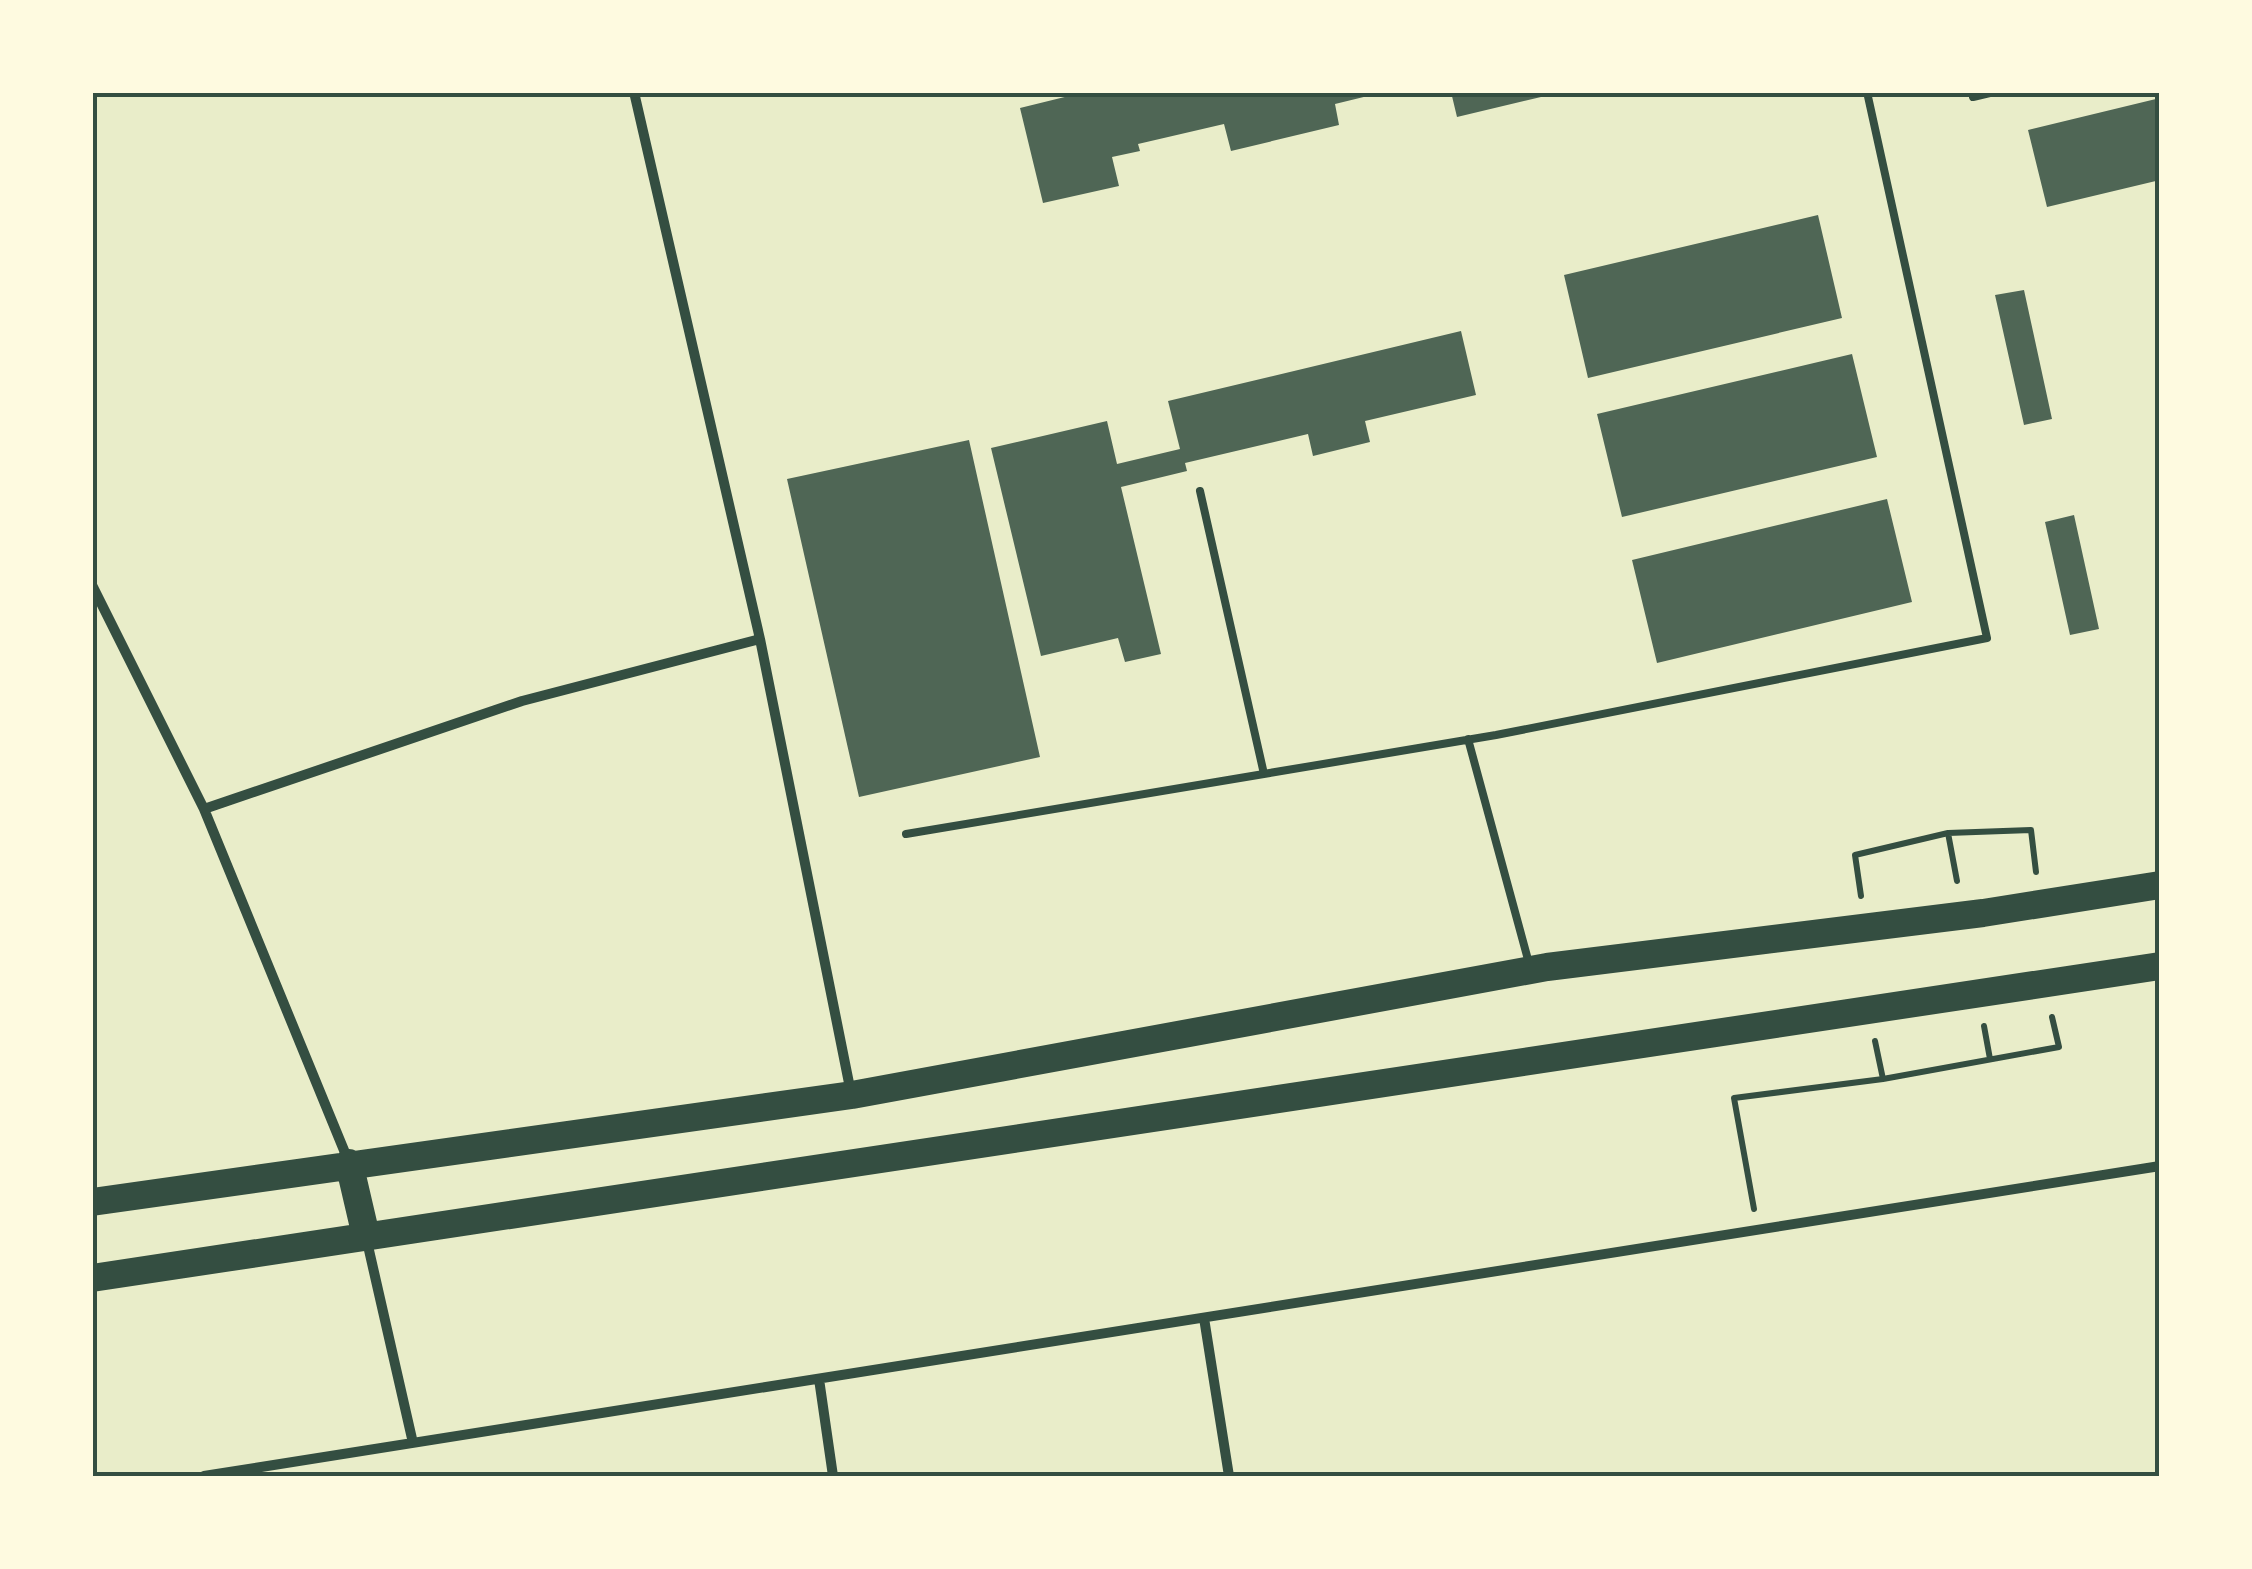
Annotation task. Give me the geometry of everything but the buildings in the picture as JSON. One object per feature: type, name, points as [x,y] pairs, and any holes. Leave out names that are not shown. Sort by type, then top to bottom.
[{"type":"highway","points":[[92,1202],[852,1094],[1532,970],[1983,913],[2160,884]]},
{"type":"highway","points":[[92,1278],[2160,966]]},
{"type":"highway","points":[[349,1163],[366,1236]]},
{"type":"street","points":[[634,92],[760,639],[852,1094]]},
{"type":"street","points":[[92,585],[204,809],[349,1163]]},
{"type":"street","points":[[204,809],[522,701],[760,639]]},
{"type":"street","points":[[204,1476],[2160,1166]]},
{"type":"street","points":[[366,1236],[413,1443]]},
{"type":"street","points":[[1204,1318],[1229,1476]]},
{"type":"street","points":[[819,1379],[833,1476]]},
{"type":"lane","points":[[906,834],[1468,740],[1988,638],[1867,92]]},
{"type":"lane","points":[[1973,97],[1994,92]]},
{"type":"lane","points":[[1200,491],[1264,774]]},
{"type":"lane","points":[[1468,740],[1532,970]]},
{"type":"path","points":[[1855,856],[1948,833],[2031,830]]},
{"type":"path","points":[[1757,1230],[1734,1098],[1883,1079],[2058,1048]]}]
